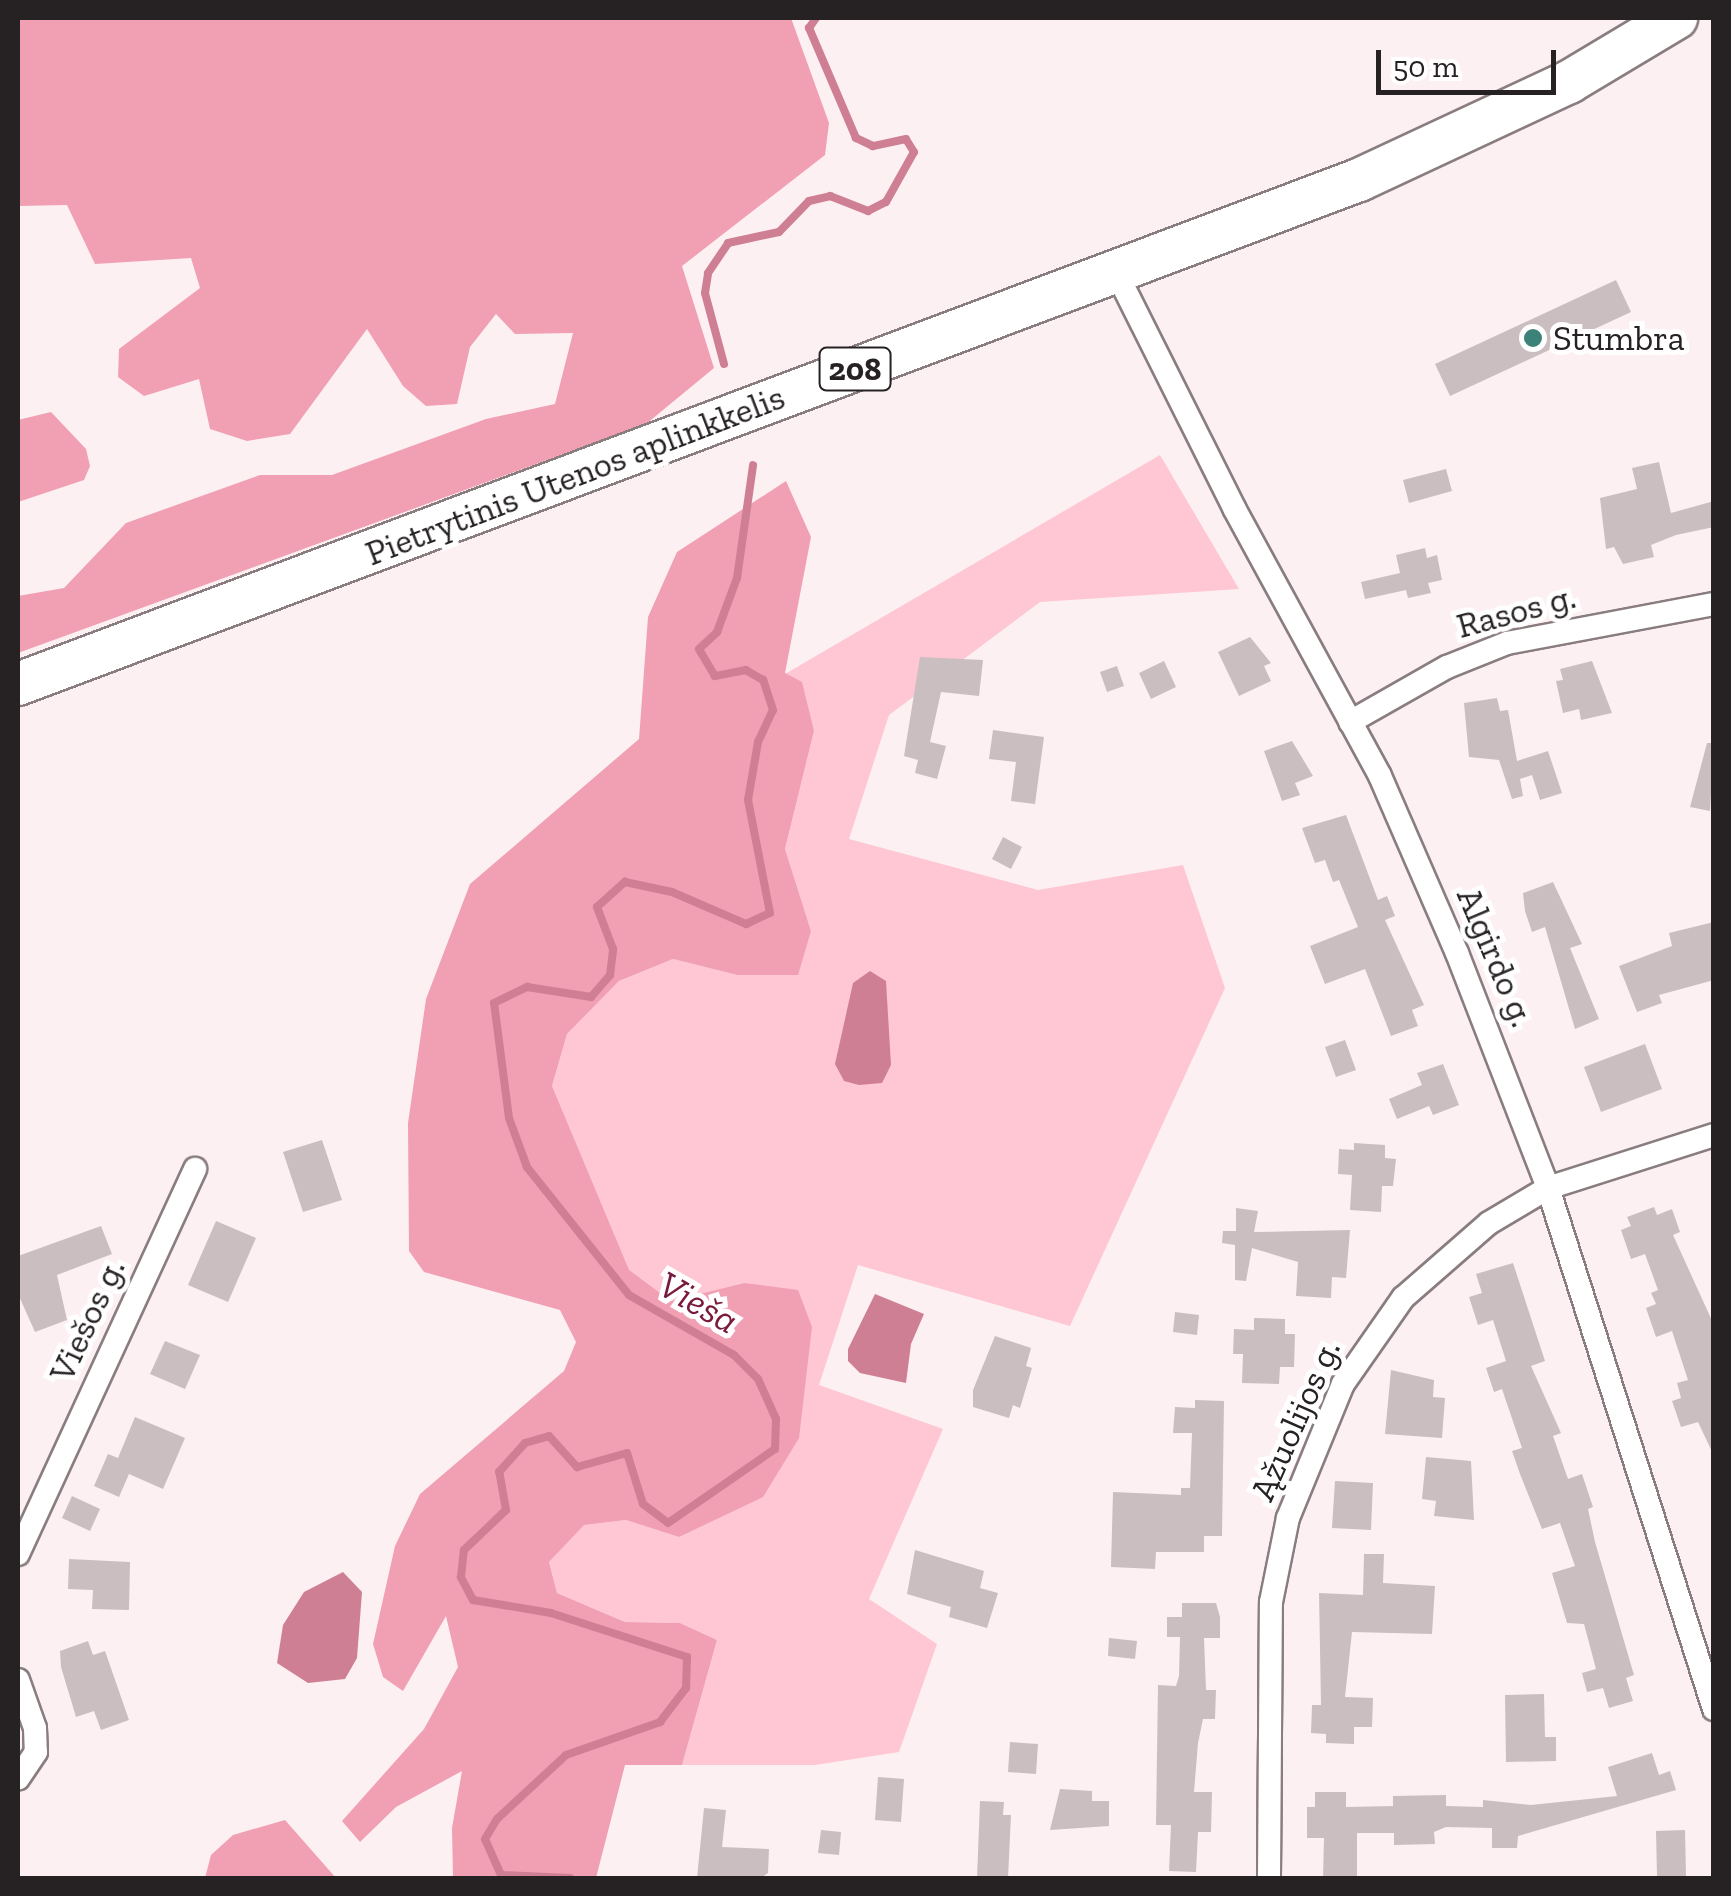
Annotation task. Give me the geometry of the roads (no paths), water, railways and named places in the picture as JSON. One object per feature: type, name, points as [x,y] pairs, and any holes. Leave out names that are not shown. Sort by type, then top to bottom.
[{"type":"highway","name":"Pietrytinis Utenos aplinkkelis","points":[[18,684],[1359,180],[1569,82],[1676,18]]},
{"type":"street","name":"Algirdo g.","points":[[1116,272],[1350,722],[1434,900],[1548,1188],[1714,1710]]},
{"type":"street","name":"Rasos g.","points":[[1350,722],[1448,666],[1506,643],[1714,604]]},
{"type":"street","name":"Ąžuolijos g.","points":[[1269,1878],[1271,1602],[1305,1472],[1343,1384],[1403,1298],[1451,1251],[1548,1188],[1714,1135]]},
{"type":"street","name":"Viešos g.","points":[[18,1554],[195,1169]]},
{"type":"street","points":[[18,1680],[36,1728],[36,1752],[18,1780]]},
{"type":"waterway","name":"Vieša","points":[[724,364],[705,293],[708,273],[728,243],[779,232],[809,201],[830,196],[868,211],[886,202],[914,152],[906,139],[873,146],[856,138],[809,28],[816,18]]},
{"type":"waterway","name":"Vieša","points":[[570,1878],[501,1875],[485,1839],[497,1819],[566,1755],[660,1722],[686,1688],[687,1657],[551,1613],[473,1600],[461,1577],[464,1550],[506,1510],[499,1472],[525,1443],[549,1436],[577,1467],[627,1453],[643,1504],[668,1523],[775,1449],[776,1419],[758,1379],[734,1355],[629,1295],[527,1167],[509,1118],[494,1003],[527,987],[591,997],[610,975],[613,949],[597,907],[625,882],[672,892],[746,924],[770,913],[748,800],[758,742],[773,710],[763,680],[746,670],[715,676],[699,649],[717,632],[737,578],[753,465]]},
{"type":"place","name":"Stumbra","points":[[1533,338]]}]
